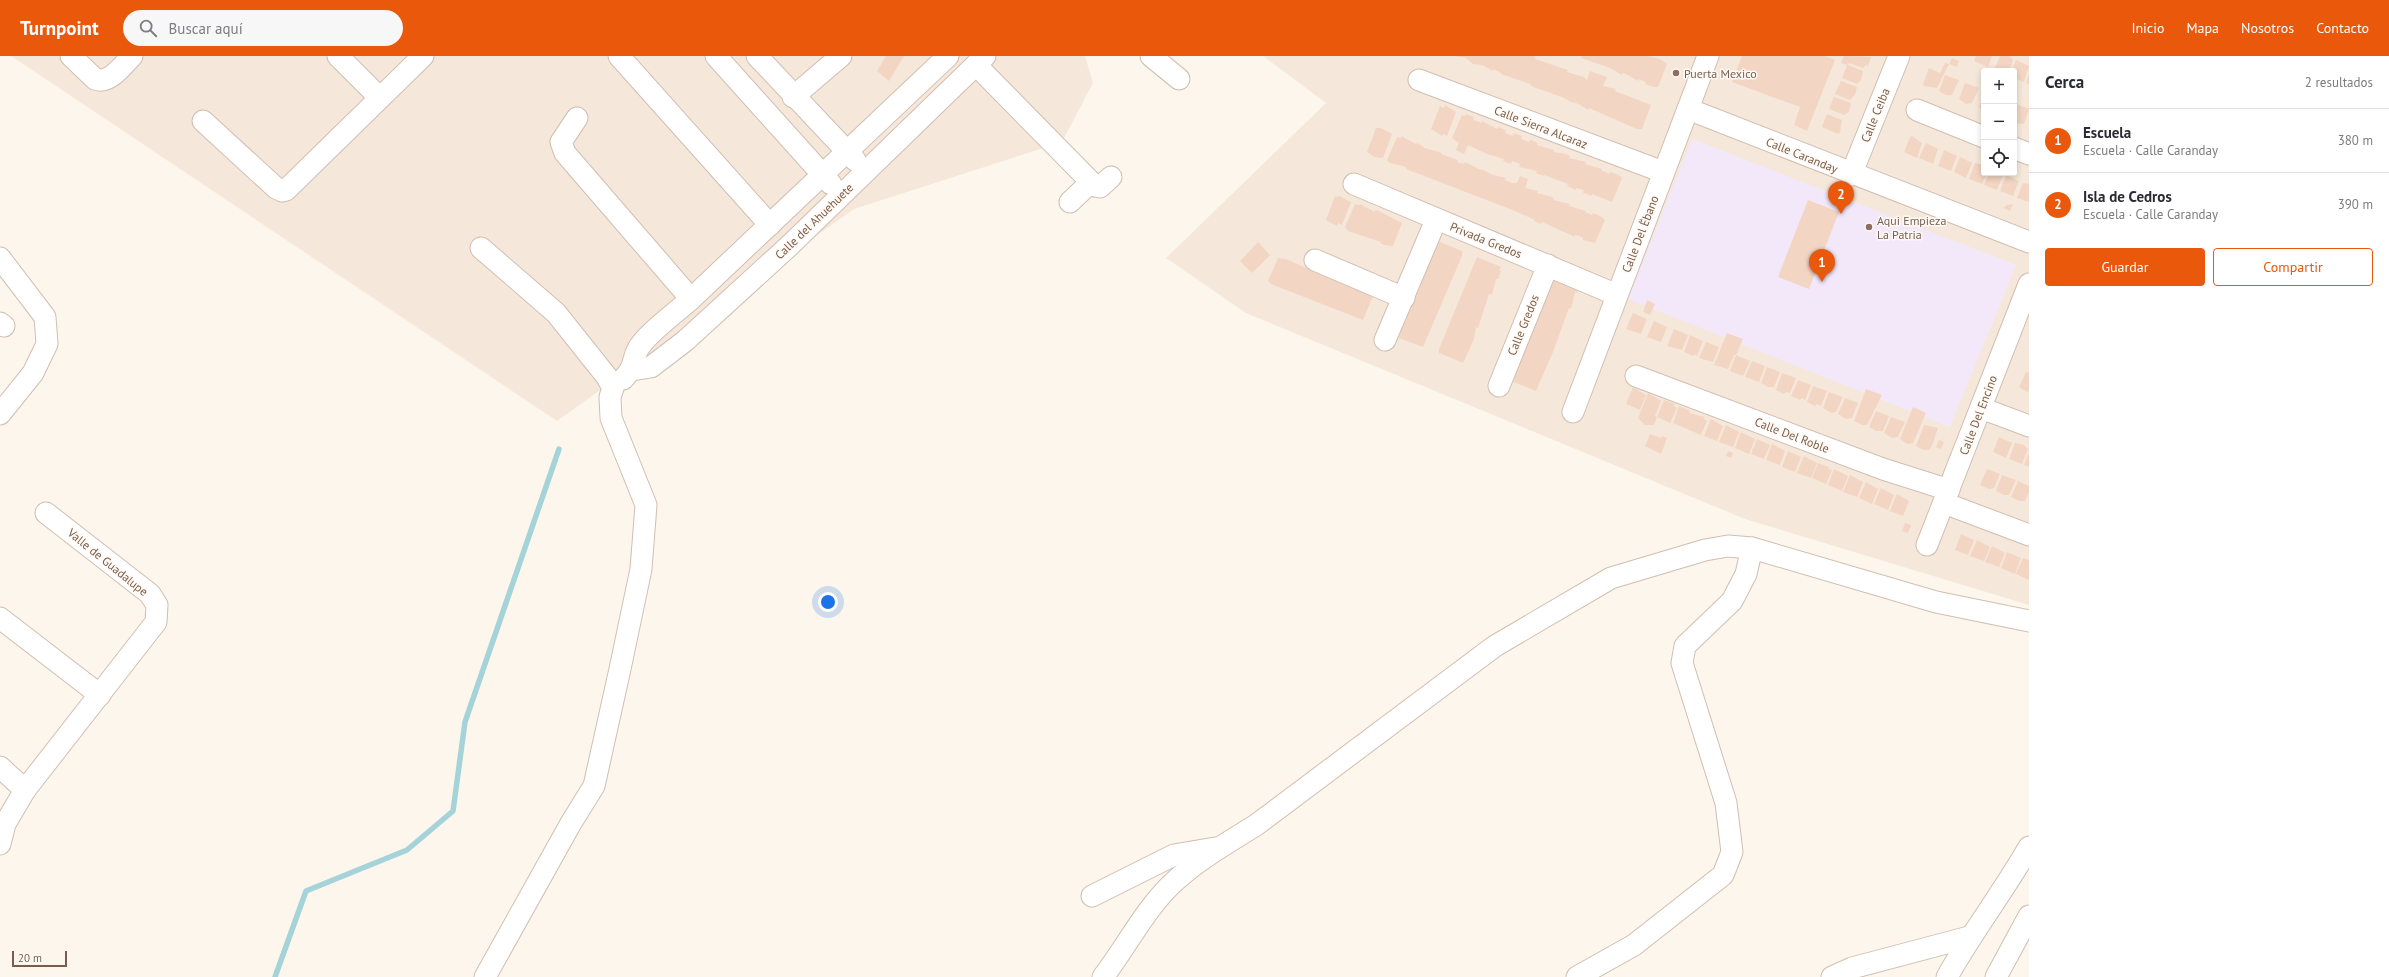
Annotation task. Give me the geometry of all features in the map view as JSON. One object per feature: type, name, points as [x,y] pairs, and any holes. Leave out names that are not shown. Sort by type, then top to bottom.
[{"type":"street","points":[[71,56],[95,79],[100,81],[109,78],[132,56]]},
{"type":"street","points":[[338,56],[380,98]]},
{"type":"street","points":[[202,121],[276,188],[282,191],[286,190],[423,56]]},
{"type":"street","points":[[620,56],[770,225]]},
{"type":"street","points":[[716,56],[821,175],[842,194]]},
{"type":"street","points":[[757,56],[794,97],[865,170]]},
{"type":"street","points":[[794,97],[841,56]]},
{"type":"street","points":[[485,977],[594,786],[620,669],[641,569],[646,505],[611,418],[610,397],[613,388],[632,370],[638,348],[948,56]]},
{"type":"street","points":[[1151,56],[1179,79]]},
{"type":"street","name":"Calle Del Ëbano","points":[[1573,412],[1708,56]]},
{"type":"street","name":"Calle Ceiba","points":[[1852,175],[1899,56]]},
{"type":"street","points":[[981,60],[1101,180],[1070,202]]},
{"type":"street","name":"Calle del Ahuehuete","points":[[632,370],[650,367],[685,341],[789,246],[865,170],[981,60]]},
{"type":"street","name":"Calle Sierra Alcaraz","points":[[1420,80],[1663,172]]},
{"type":"street","name":"Calle Caranday","points":[[1688,109],[1852,175],[2029,242]]},
{"type":"street","points":[[1917,110],[1981,136]]},
{"type":"street","points":[[578,118],[560,142],[565,153],[691,299]]},
{"type":"street","points":[[2017,149],[2029,154]]},
{"type":"street","name":"Privada Gredos","points":[[1354,184],[1436,220],[1548,264],[1617,295]]},
{"type":"street","points":[[1385,340],[1436,220]]},
{"type":"street","points":[[481,248],[556,313],[613,388]]},
{"type":"street","points":[[0,258],[45,317],[47,344],[33,373],[0,414]]},
{"type":"street","points":[[1315,260],[1404,298]]},
{"type":"street","name":"Calle Gredos","points":[[1499,386],[1548,264]]},
{"type":"street","name":"Calle Del Encino","points":[[1927,545],[1981,408],[2024,312],[2029,284]]},
{"type":"street","name":"Calle Del Roble","points":[[1636,376],[1883,469],[2029,535]]},
{"type":"street","points":[[1981,408],[2029,426]]},
{"type":"street","name":"Valle de Guadalupe","points":[[1,840],[5,824],[25,790],[156,622],[157,605],[150,594],[46,512]]},
{"type":"street","points":[[1103,977],[1156,902],[1174,881],[1220,847],[1256,825],[1495,646],[1611,578],[1705,550],[1728,546],[1752,548],[1936,602],[2029,622]]},
{"type":"street","points":[[1577,977],[1634,945],[1724,875],[1732,852],[1726,803],[1682,663],[1685,646],[1732,601],[1746,574],[1752,548]]},
{"type":"street","points":[[0,618],[100,695]]},
{"type":"street","points":[[0,767],[25,790]]},
{"type":"street","points":[[1092,896],[1174,855],[1220,847]]},
{"type":"street","points":[[1947,977],[1969,937],[2011,879],[2029,847]]},
{"type":"street","points":[[1996,977],[2029,916]]},
{"type":"street","points":[[1832,977],[1852,968],[1969,937]]},
{"type":"shaded area","points":[[11,56],[1085,56],[1093,83],[1062,142],[854,209],[557,421]]},
{"type":"shaded area","points":[[1263,56],[2029,56],[2029,605],[1745,519],[1246,313],[1166,258],[1326,103]]},
{"type":"shaded area","points":[[1692,139],[2016,265],[1950,427],[1628,299]]},
{"type":"building","points":[[886,56],[904,56],[889,81],[877,71]]},
{"type":"building","points":[[1455,56],[1533,56],[1536,57],[1535,59],[1568,70],[1567,72],[1584,77],[1587,80],[1590,71],[1607,77],[1603,86],[1616,89],[1615,91],[1651,105],[1642,129],[1637,129],[1589,108],[1589,110],[1562,97],[1533,87],[1530,84],[1501,74],[1493,69],[1493,71],[1482,65],[1473,64],[1466,58]]},
{"type":"building","points":[[1582,56],[1648,56],[1660,59],[1667,64],[1658,87],[1654,87],[1645,84],[1646,82],[1639,79],[1638,81],[1626,74],[1622,73],[1622,75],[1610,68],[1581,58]]},
{"type":"building","points":[[1742,56],[1825,56],[1835,60],[1807,131],[1794,125],[1800,107],[1732,82]]},
{"type":"building","points":[[1844,56],[1871,57],[1868,66],[1866,65],[1863,68],[1849,63],[1848,65],[1863,71],[1861,80],[1857,84],[1842,78],[1847,65],[1841,63]]},
{"type":"building","points":[[1976,56],[1992,56],[1988,67],[1974,61]]},
{"type":"building","points":[[2000,56],[2009,56],[2013,60],[2010,68],[1995,68]]},
{"type":"building","points":[[1952,58],[1959,61],[1957,67],[1949,64]]},
{"type":"building","points":[[2016,60],[2029,66],[2024,82],[2017,79],[2017,68],[2013,68]]},
{"type":"building","points":[[1945,63],[1949,64],[1937,88],[1924,86],[1923,84],[1929,68],[1940,73]]},
{"type":"building","points":[[2029,74],[2029,84],[2026,83]]},
{"type":"building","points":[[1945,75],[1959,80],[1952,95],[1946,95],[1939,91]]},
{"type":"building","points":[[1841,81],[1857,87],[1855,95],[1850,100],[1835,94]]},
{"type":"building","points":[[1965,83],[1979,88],[1972,103],[1966,104],[1959,99]]},
{"type":"building","points":[[1834,97],[1851,103],[1849,112],[1844,115],[1829,109]]},
{"type":"building","points":[[2017,104],[2029,109],[2024,124],[2017,123]]},
{"type":"building","points":[[1445,105],[1456,112],[1447,136],[1443,134],[1442,136],[1431,129],[1440,106],[1444,108]]},
{"type":"building","points":[[1466,114],[1474,117],[1473,120],[1481,123],[1482,121],[1497,129],[1498,127],[1506,130],[1505,133],[1513,136],[1514,133],[1522,136],[1521,139],[1538,143],[1537,145],[1554,150],[1554,152],[1566,154],[1570,156],[1569,158],[1586,162],[1585,164],[1602,169],[1601,170],[1609,174],[1610,172],[1619,175],[1622,178],[1612,202],[1592,194],[1591,196],[1583,193],[1584,190],[1576,188],[1576,190],[1567,186],[1568,184],[1536,173],[1537,171],[1519,167],[1520,164],[1512,161],[1511,164],[1503,161],[1504,159],[1487,154],[1468,145],[1464,154],[1456,150],[1459,143],[1452,138],[1462,115],[1465,116]]},
{"type":"building","points":[[1827,114],[1842,120],[1840,132],[1838,134],[1822,127]]},
{"type":"building","points":[[1376,128],[1381,128],[1392,134],[1383,158],[1374,157],[1367,152]]},
{"type":"building","points":[[1401,136],[1425,148],[1458,160],[1457,162],[1464,164],[1465,162],[1493,175],[1506,178],[1505,180],[1512,183],[1517,183],[1520,176],[1528,179],[1525,188],[1538,191],[1537,193],[1554,198],[1553,200],[1570,204],[1569,206],[1586,211],[1585,212],[1592,215],[1593,213],[1602,217],[1605,220],[1595,243],[1583,240],[1583,238],[1579,236],[1575,235],[1575,237],[1542,222],[1541,224],[1515,211],[1406,169],[1407,168],[1403,166],[1390,163],[1387,160],[1397,137],[1401,138]]},
{"type":"building","points":[[1912,136],[1922,143],[1917,158],[1904,152],[1910,137]]},
{"type":"building","points":[[1926,143],[1938,149],[1933,164],[1919,158]]},
{"type":"building","points":[[1944,150],[1957,156],[1951,171],[1938,166]]},
{"type":"building","points":[[1960,157],[1972,163],[1966,178],[1954,172]]},
{"type":"building","points":[[1975,163],[1981,164],[1981,176],[1986,176],[1982,184],[1969,179]]},
{"type":"building","points":[[1988,176],[2003,176],[1997,190],[1984,185]]},
{"type":"building","points":[[2006,176],[2019,181],[2013,196],[2000,191]]},
{"type":"building","points":[[2023,183],[2029,184],[2029,202],[2017,198]]},
{"type":"building","points":[[1335,196],[1339,196],[1351,202],[1342,225],[1338,223],[1337,226],[1326,220]]},
{"type":"building","points":[[1808,200],[1839,212],[1809,289],[1778,277]]},
{"type":"building","points":[[1355,204],[1360,204],[1375,212],[1375,210],[1379,211],[1402,223],[1393,246],[1384,245],[1380,243],[1381,242],[1348,231],[1345,227]]},
{"type":"building","points":[[2013,204],[2010,211],[2003,208],[2007,205]]},
{"type":"building","points":[[1438,241],[1462,251],[1462,256],[1423,347],[1399,338],[1407,318],[1405,318],[1409,308],[1411,309],[1434,246],[1436,246]]},
{"type":"building","points":[[1258,242],[1270,255],[1252,273],[1240,261]]},
{"type":"building","points":[[1477,257],[1501,267],[1499,270],[1501,271],[1498,279],[1496,279],[1492,295],[1489,294],[1478,328],[1476,327],[1474,339],[1463,363],[1439,353],[1439,349]]},
{"type":"building","points":[[1278,258],[1286,259],[1373,296],[1363,320],[1271,284],[1268,281]]},
{"type":"building","points":[[1554,273],[1581,284],[1577,293],[1575,292],[1571,309],[1569,308],[1553,352],[1536,391],[1509,380],[1535,320],[1537,321]]},
{"type":"building","points":[[1647,300],[1655,304],[1650,315],[1643,312]]},
{"type":"building","points":[[1633,313],[1647,319],[1641,334],[1626,329]]},
{"type":"building","points":[[1654,321],[1667,327],[1661,342],[1647,337]]},
{"type":"building","points":[[1674,329],[1688,335],[1682,350],[1667,346]]},
{"type":"building","points":[[1727,333],[1743,339],[1728,369],[1714,365]]},
{"type":"building","points":[[1690,335],[1703,341],[1697,356],[1684,352]]},
{"type":"building","points":[[1706,342],[1719,347],[1713,362],[1699,358]]},
{"type":"building","points":[[1736,355],[1750,361],[1743,376],[1730,371]]},
{"type":"building","points":[[1752,361],[1765,366],[1759,382],[1745,377]]},
{"type":"building","points":[[1767,367],[1780,372],[1774,387],[1768,387],[1761,383]]},
{"type":"building","points":[[2026,372],[2029,373],[2029,391],[2027,392],[2019,387]]},
{"type":"building","points":[[1782,373],[1796,378],[1790,393],[1786,392],[1784,394],[1776,390]]},
{"type":"building","points":[[1798,380],[1811,385],[1805,400],[1802,398],[1800,400],[1791,396]]},
{"type":"building","points":[[1813,386],[1827,391],[1821,406],[1817,404],[1815,406],[1807,402]]},
{"type":"building","points":[[1633,387],[1646,395],[1640,410],[1626,404]]},
{"type":"building","points":[[1866,389],[1882,395],[1867,425],[1862,425],[1854,421]]},
{"type":"building","points":[[1829,392],[1843,397],[1836,412],[1831,413],[1823,408]]},
{"type":"building","points":[[1648,393],[1661,401],[1655,416],[1657,417],[1654,425],[1645,425],[1638,418]]},
{"type":"building","points":[[1845,398],[1858,403],[1852,418],[1846,419],[1838,414]]},
{"type":"building","points":[[1664,400],[1675,404],[1674,406],[1677,408],[1670,423],[1657,417]]},
{"type":"building","points":[[1679,406],[1690,411],[1689,413],[1705,417],[1704,419],[1707,421],[1701,435],[1673,423]]},
{"type":"building","points":[[1913,407],[1926,413],[1913,443],[1907,444],[1900,439]]},
{"type":"building","points":[[1876,411],[1889,416],[1883,431],[1876,431],[1869,427]]},
{"type":"building","points":[[1891,417],[1905,422],[1898,437],[1892,438],[1884,433]]},
{"type":"building","points":[[1711,419],[1723,426],[1717,441],[1704,436]]},
{"type":"building","points":[[1726,425],[1739,432],[1733,447],[1719,442]]},
{"type":"building","points":[[1924,425],[1938,428],[1932,446],[1929,450],[1923,450],[1916,446]]},
{"type":"building","points":[[1741,432],[1755,439],[1749,454],[1735,448]]},
{"type":"building","points":[[1650,434],[1661,438],[1662,436],[1667,438],[1661,454],[1645,446]]},
{"type":"building","points":[[1999,437],[2012,443],[2006,458],[1993,452]]},
{"type":"building","points":[[1757,439],[1770,445],[1764,459],[1751,454]]},
{"type":"building","points":[[1939,440],[1944,442],[1941,449],[1936,447]]},
{"type":"building","points":[[2015,443],[2024,445],[2028,449],[2022,464],[2009,459]]},
{"type":"building","points":[[1772,444],[1785,451],[1780,465],[1766,460]]},
{"type":"building","points":[[1728,451],[1733,453],[1731,458],[1726,456]]},
{"type":"building","points":[[1788,451],[1801,457],[1795,472],[1782,467]]},
{"type":"building","points":[[2029,453],[2029,467],[2024,465]]},
{"type":"building","points":[[1804,456],[1817,463],[1811,478],[1797,473]]},
{"type":"building","points":[[1818,463],[1829,467],[1829,469],[1832,470],[1826,484],[1812,478]]},
{"type":"building","points":[[1834,469],[1848,476],[1842,491],[1828,485]]},
{"type":"building","points":[[1987,469],[2000,474],[1994,488],[1989,489],[1980,485]]},
{"type":"building","points":[[1850,475],[1863,482],[1857,497],[1843,492]]},
{"type":"building","points":[[2002,475],[2016,480],[2009,495],[2004,495],[1996,491]]},
{"type":"building","points":[[2018,481],[2029,486],[2029,492],[2025,501],[2019,501],[2011,497]]},
{"type":"building","points":[[1866,482],[1878,489],[1872,504],[1859,498]]},
{"type":"building","points":[[1881,488],[1894,495],[1888,510],[1874,504]]},
{"type":"building","points":[[1897,494],[1909,501],[1903,516],[1890,511]]},
{"type":"building","points":[[1905,523],[1911,525],[1908,533],[1902,531]]},
{"type":"building","points":[[1961,534],[1974,540],[1968,555],[1955,550]]},
{"type":"building","points":[[1977,540],[1990,547],[1984,561],[1970,556]]},
{"type":"building","points":[[1992,546],[2005,553],[1999,567],[1985,562]]},
{"type":"building","points":[[2007,552],[2021,558],[2015,574],[2001,568]]},
{"type":"building","points":[[2023,558],[2029,560],[2029,580],[2016,574]]},
{"type":"waterway","points":[[275,977],[306,891],[407,850],[453,811],[465,722],[559,449]]},
{"type":"place","name":"Puerta Mexico","points":[[1676,73]]},
{"type":"place","name":"Isla de Cedros","points":[[1841,214]]},
{"type":"place","name":"Aqui Empieza La Patria","points":[[1869,227]]},
{"type":"place","name":"Escuela","points":[[1822,282]]}]
